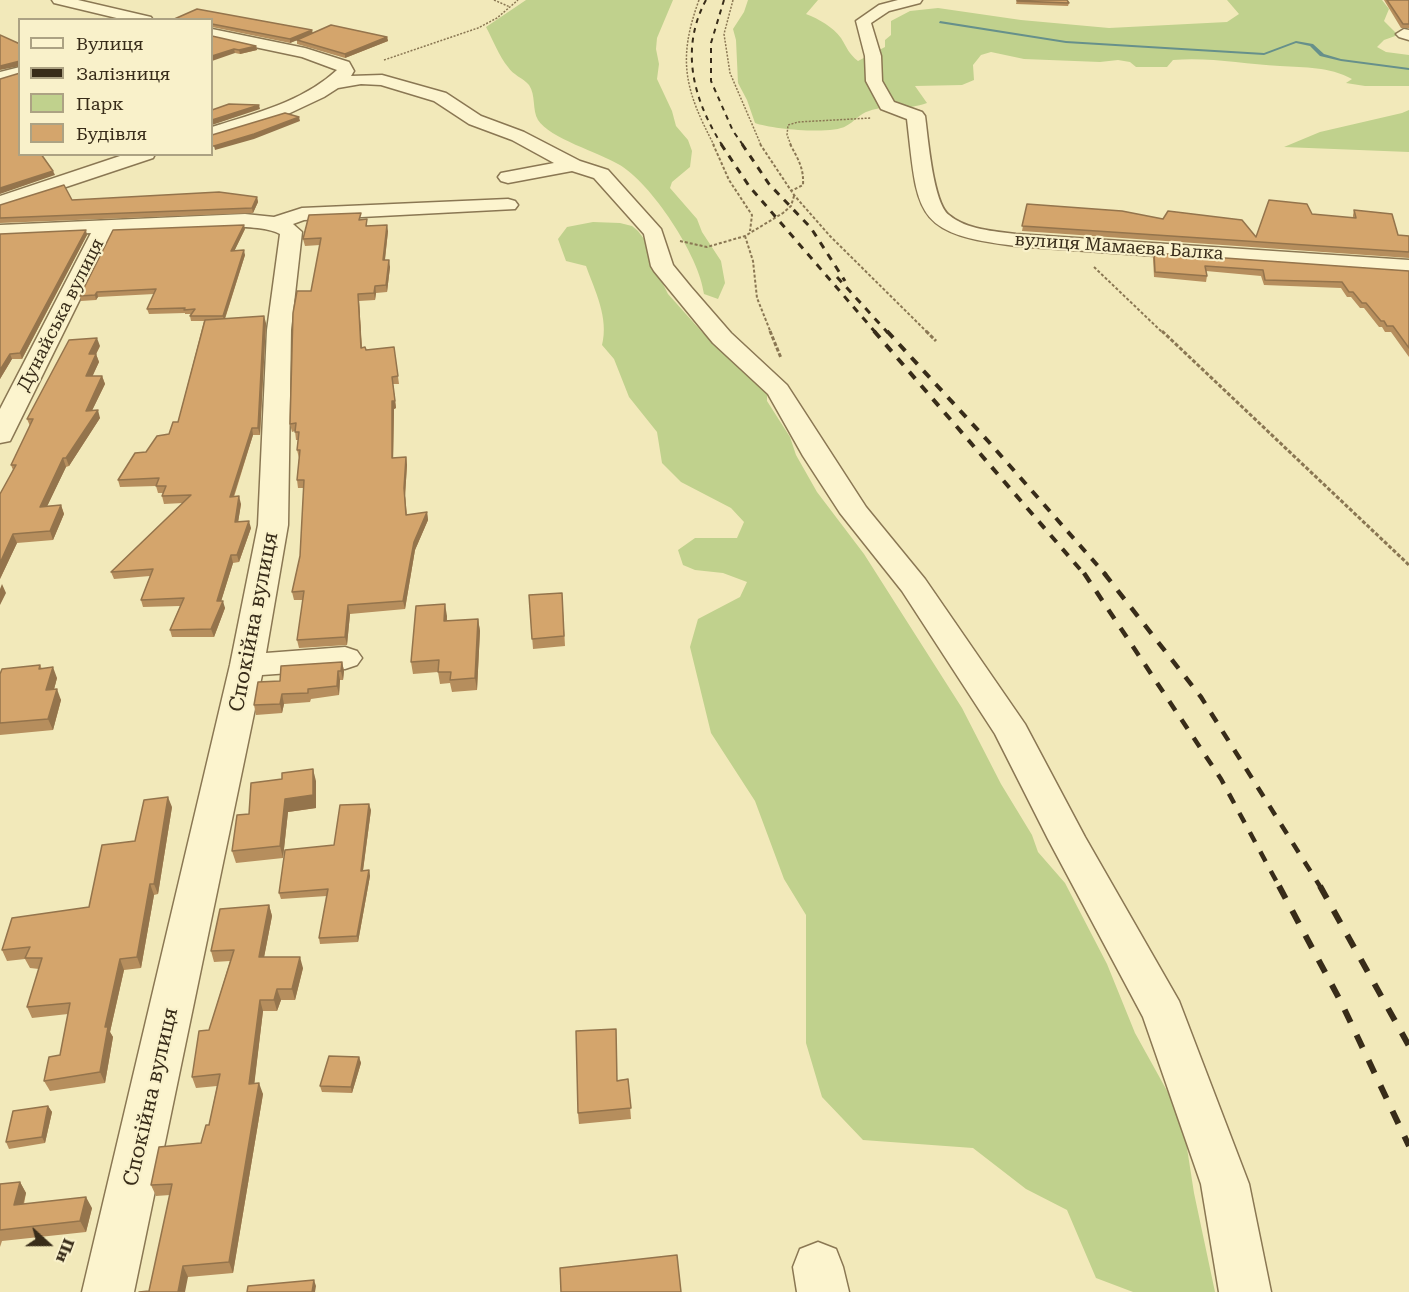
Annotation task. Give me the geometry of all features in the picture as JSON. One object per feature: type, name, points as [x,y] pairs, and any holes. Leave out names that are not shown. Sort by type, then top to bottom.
[{"type":"street","points":[[59,0],[137,18]]},
{"type":"street","points":[[909,113],[887,105],[874,81],[873,56],[863,21],[884,8],[913,0]]},
{"type":"street","points":[[213,34],[305,53],[343,65],[340,77],[309,99],[213,133]]},
{"type":"street","points":[[0,77],[18,72]]},
{"type":"street","points":[[340,77],[382,80],[440,97],[475,120],[538,145],[573,165],[601,174],[654,233],[662,266],[722,338],[778,390],[817,456],[855,513],[914,586],[1012,732],[1067,839],[1164,1014],[1225,1184],[1245,1292]]},
{"type":"street","name":"вулиця Мамаєва Балка","points":[[909,113],[927,193],[938,218],[966,231],[990,237],[1409,267]]},
{"type":"street","points":[[0,203],[141,156]]},
{"type":"street","points":[[508,177],[573,165]]},
{"type":"street","points":[[0,231],[246,220],[276,223],[302,214],[508,205]]},
{"type":"street","name":"Спокійна вулиця","points":[[108,1292],[247,665],[273,525],[279,330],[291,232],[276,223]]},
{"type":"street","name":"Дунайська вулиця","points":[[0,435],[105,227]]},
{"type":"street","points":[[247,665],[345,658]]},
{"type":"path","points":[[494,0],[510,7]]},
{"type":"path","points":[[340,77],[478,28],[497,18],[518,0]]},
{"type":"path","points":[[699,0],[692,16],[686,43],[686,82],[702,126],[728,179],[752,215],[750,231]]},
{"type":"path","points":[[733,0],[724,34],[730,73],[759,144],[791,191],[858,266],[936,341]]},
{"type":"path","points":[[791,191],[803,185],[803,167],[787,138],[788,125],[798,122],[862,120],[909,113]]},
{"type":"path","points":[[654,233],[692,245],[707,247],[745,236],[783,213],[791,206],[795,195]]},
{"type":"path","points":[[745,236],[753,261],[757,298],[782,362]]},
{"type":"path","points":[[1068,243],[1409,565]]},
{"type":"green space","points":[[526,0],[673,0],[657,38],[656,49],[659,64],[657,79],[672,111],[676,126],[688,140],[692,151],[690,167],[672,182],[670,188],[697,219],[702,232],[721,261],[725,283],[718,299],[704,294],[701,279],[684,241],[659,203],[631,173],[610,160],[563,139],[544,127],[538,120],[533,93],[529,85],[505,63],[486,27]]},
{"type":"green space","points":[[748,0],[818,0],[806,14],[834,30],[858,61],[885,47],[885,40],[891,35],[891,21],[910,11],[938,8],[1021,20],[1109,28],[1227,22],[1239,14],[1227,0],[1382,0],[1389,9],[1384,21],[1398,35],[1384,40],[1377,47],[1386,52],[1409,55],[1409,86],[1365,86],[1346,83],[1352,79],[1326,70],[1213,60],[1173,60],[1167,67],[1136,67],[1130,62],[1118,60],[1100,62],[1024,59],[991,52],[981,55],[973,65],[974,80],[962,85],[915,86],[927,103],[912,107],[869,111],[839,129],[815,131],[774,127],[755,123],[738,83],[736,40],[733,29],[744,12]]},
{"type":"green space","points":[[1409,110],[1409,152],[1284,147],[1320,132]]},
{"type":"green space","points":[[593,222],[620,223],[632,226],[638,231],[654,252],[662,282],[668,294],[702,332],[725,350],[767,393],[767,401],[790,437],[796,455],[817,492],[864,554],[962,708],[1001,784],[1032,835],[1038,852],[1065,883],[1107,964],[1135,1033],[1176,1107],[1185,1135],[1194,1193],[1215,1292],[1133,1292],[1096,1278],[1067,1210],[1026,1189],[973,1148],[863,1140],[822,1097],[806,1043],[806,915],[784,879],[755,801],[711,733],[690,647],[698,619],[740,597],[747,582],[723,573],[695,570],[683,565],[678,550],[695,538],[737,538],[744,522],[731,508],[681,482],[662,463],[657,432],[629,397],[614,359],[602,345],[604,325],[602,315],[586,266],[566,261],[558,239],[567,227]]},
{"type":"building","points":[[1067,0],[1069,3],[1017,1]]},
{"type":"building","points":[[1387,0],[1409,0],[1409,24],[1403,24]]},
{"type":"building","points":[[197,9],[312,30],[290,39],[213,24],[213,18],[177,18]]},
{"type":"building","points":[[331,25],[387,37],[345,54],[297,40]]},
{"type":"building","points":[[0,35],[18,43],[18,62],[0,66]]},
{"type":"building","points":[[213,36],[256,46],[234,49],[213,56]]},
{"type":"building","points":[[18,74],[18,156],[42,156],[53,171],[0,188],[0,79]]},
{"type":"building","points":[[229,104],[259,105],[213,120],[213,110]]},
{"type":"building","points":[[285,113],[299,117],[214,146],[213,135]]},
{"type":"building","points":[[64,185],[72,200],[219,192],[257,197],[252,208],[0,218],[0,205]]},
{"type":"building","points":[[1269,200],[1307,204],[1312,214],[1356,218],[1354,210],[1392,214],[1398,235],[1409,236],[1409,252],[1022,226],[1027,204],[1122,211],[1163,219],[1168,211],[1242,220],[1256,237]]},
{"type":"building","points":[[361,213],[359,220],[367,219],[366,226],[387,225],[383,260],[389,260],[386,285],[375,286],[374,293],[358,294],[361,348],[365,347],[366,350],[394,347],[398,376],[392,377],[395,401],[392,401],[392,458],[406,457],[404,488],[406,515],[427,512],[414,542],[403,601],[348,605],[345,637],[297,640],[304,591],[292,592],[300,556],[304,480],[297,480],[299,432],[295,432],[296,423],[290,424],[293,313],[297,291],[311,291],[321,238],[303,239],[309,215]]},
{"type":"building","points":[[244,225],[231,251],[244,250],[223,316],[190,316],[195,309],[184,310],[185,308],[147,309],[156,289],[97,292],[95,295],[80,296],[113,230]]},
{"type":"building","points":[[86,230],[20,353],[10,354],[0,370],[0,234]]},
{"type":"building","points":[[1154,253],[1409,271],[1409,348],[1393,326],[1387,326],[1384,321],[1381,321],[1366,303],[1362,303],[1353,292],[1349,292],[1342,282],[1265,280],[1263,270],[1205,266],[1207,276],[1155,272]]},
{"type":"building","points":[[264,316],[258,428],[252,428],[230,497],[239,496],[235,522],[249,521],[237,555],[231,555],[217,601],[223,601],[211,629],[170,630],[184,598],[141,600],[153,569],[111,572],[191,495],[162,496],[166,486],[156,486],[159,478],[118,480],[135,453],[146,452],[157,436],[169,434],[173,422],[178,422],[205,320]]},
{"type":"building","points":[[97,338],[89,354],[96,354],[86,376],[102,376],[86,411],[98,410],[66,458],[63,458],[40,507],[61,505],[50,531],[13,534],[0,563],[0,494],[16,465],[11,465],[33,419],[27,419],[69,340]]},
{"type":"building","points":[[562,593],[564,636],[532,639],[529,595]]},
{"type":"building","points":[[445,604],[444,621],[478,619],[475,678],[450,680],[451,672],[438,672],[439,660],[411,662],[416,606]]},
{"type":"building","points":[[342,662],[341,671],[338,671],[337,686],[308,689],[308,693],[282,694],[280,704],[254,705],[258,682],[280,681],[281,666]]},
{"type":"building","points":[[40,665],[39,669],[53,667],[46,690],[57,689],[48,719],[0,723],[0,674],[2,669]]},
{"type":"building","points":[[313,769],[313,795],[285,799],[280,846],[232,851],[237,815],[249,814],[251,783],[282,779],[282,773]]},
{"type":"building","points":[[168,797],[154,884],[150,884],[137,957],[120,959],[105,1027],[108,1027],[100,1072],[44,1081],[49,1057],[60,1055],[70,1003],[27,1007],[42,958],[25,958],[30,947],[2,950],[12,918],[89,907],[102,845],[135,841],[144,800]]},
{"type":"building","points":[[369,804],[361,871],[369,870],[357,936],[319,938],[328,889],[279,893],[285,850],[334,845],[340,805]]},
{"type":"building","points":[[269,905],[259,957],[300,957],[292,989],[277,989],[274,1000],[260,1000],[249,1084],[259,1083],[229,1262],[183,1266],[178,1292],[139,1292],[149,1291],[172,1184],[151,1185],[159,1147],[201,1143],[206,1125],[209,1125],[220,1074],[192,1077],[199,1031],[209,1030],[234,950],[211,951],[220,909]]},
{"type":"building","points":[[616,1029],[617,1081],[628,1079],[631,1108],[578,1113],[576,1031]]},
{"type":"building","points":[[329,1056],[359,1057],[351,1087],[320,1086]]},
{"type":"building","points":[[48,1106],[42,1137],[6,1142],[13,1111]]},
{"type":"building","points":[[20,1182],[14,1205],[86,1197],[80,1221],[0,1230],[0,1184]]},
{"type":"building","points":[[677,1255],[681,1292],[561,1292],[560,1268]]},
{"type":"building","points":[[314,1280],[312,1292],[247,1292],[248,1286]]},
{"type":"waterway","points":[[940,22],[1066,42],[1264,54],[1296,42],[1311,45],[1322,55],[1341,60],[1409,69]]},
{"type":"railway","points":[[706,0],[693,38],[693,75],[704,111],[722,145]]},
{"type":"railway","points":[[724,0],[711,43],[711,81],[733,131],[743,145]]},
{"type":"railway","points":[[721,144],[749,186],[876,333]]},
{"type":"railway","points":[[742,144],[769,184],[811,228],[845,281]]},
{"type":"railway","points":[[837,277],[888,333]]},
{"type":"railway","points":[[874,331],[1085,575]]},
{"type":"railway","points":[[887,331],[1106,575]]},
{"type":"railway","points":[[1084,573],[1221,779],[1280,888]]},
{"type":"railway","points":[[1104,573],[1201,697],[1321,888]]},
{"type":"railway","points":[[1279,886],[1341,1002],[1409,1146]]},
{"type":"railway","points":[[1320,886],[1409,1046]]}]
